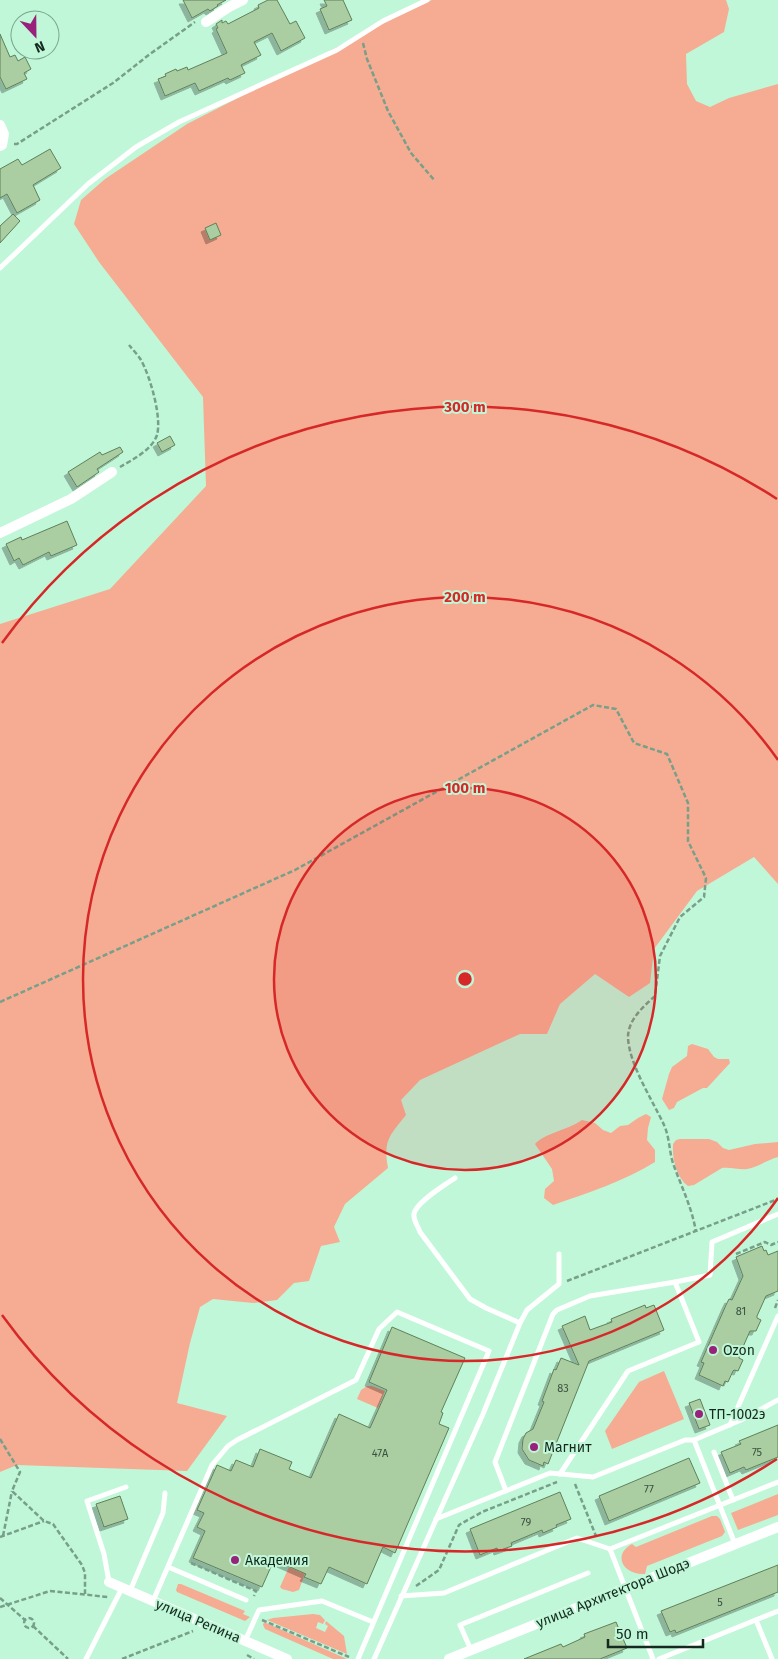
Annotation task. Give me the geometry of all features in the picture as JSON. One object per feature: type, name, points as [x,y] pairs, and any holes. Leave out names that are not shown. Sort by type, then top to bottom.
[{"type":"street","points":[[203,21],[243,0]]},
{"type":"street","points":[[0,125],[4,134],[1,146]]},
{"type":"street","points":[[0,534],[71,500],[112,472]]},
{"type":"street","name":"улица Архитектора Шодэ","points":[[449,1659],[778,1528]]},
{"type":"street","name":"улица Репина","points":[[109,1582],[280,1658]]},
{"type":"lane","points":[[0,268],[88,184],[136,147],[178,122],[337,50],[383,21],[427,0]]},
{"type":"lane","points":[[455,1178],[420,1203],[414,1212],[414,1220],[420,1232],[470,1299],[520,1322]]},
{"type":"lane","points":[[506,1491],[494,1462],[553,1314],[557,1310],[590,1296],[710,1275],[712,1242],[778,1214]]},
{"type":"lane","points":[[374,1659],[400,1596],[483,1414],[520,1322],[527,1310],[559,1284],[560,1254]]},
{"type":"lane","points":[[560,1474],[628,1371],[699,1342],[675,1282]]},
{"type":"lane","points":[[153,1602],[212,1465],[228,1446],[356,1380],[379,1329],[398,1312],[489,1351],[358,1659]]},
{"type":"lane","points":[[730,1425],[778,1316]]},
{"type":"lane","points":[[436,1519],[550,1474],[593,1477],[685,1440],[694,1440],[741,1420],[778,1400]]},
{"type":"lane","points":[[694,1440],[735,1544]]},
{"type":"lane","points":[[714,1452],[734,1500]]},
{"type":"lane","points":[[400,1596],[444,1593],[577,1538],[610,1549],[778,1482]]},
{"type":"lane","points":[[109,1582],[104,1554],[87,1502],[126,1487]]},
{"type":"lane","points":[[86,1659],[117,1598],[126,1590],[163,1514],[165,1493]]},
{"type":"lane","points":[[610,1549],[653,1659]]},
{"type":"lane","points":[[168,1567],[246,1600]]},
{"type":"lane","points":[[471,1650],[460,1625],[588,1573]]},
{"type":"lane","points":[[245,1641],[260,1610],[322,1601],[373,1622]]},
{"type":"lane","points":[[659,1659],[778,1611]]},
{"type":"lane","points":[[756,1620],[772,1659]]},
{"type":"path","points":[[1,146],[18,144],[79,106],[113,83],[150,54],[203,21]]},
{"type":"path","points":[[363,34],[363,45],[367,59],[388,111],[411,153],[435,182]]},
{"type":"path","points":[[112,472],[136,458],[152,444],[157,434],[158,415],[150,381],[141,361],[129,345]]},
{"type":"path","points":[[0,1002],[295,870],[593,705],[616,709],[634,743],[667,754],[688,803],[688,841],[706,878],[704,897],[680,917],[660,956],[655,996],[637,1013],[628,1035],[630,1052],[665,1127],[673,1165],[690,1204],[696,1232]]},
{"type":"path","points":[[559,1284],[778,1199]]},
{"type":"path","points":[[736,1254],[765,1242],[771,1245],[778,1242]]},
{"type":"path","points":[[0,1439],[20,1472],[12,1491],[1,1537]]},
{"type":"path","points":[[400,1596],[439,1570],[459,1524],[482,1512],[557,1482],[566,1483]]},
{"type":"path","points":[[584,1485],[575,1484],[600,1546]]},
{"type":"path","points":[[12,1491],[44,1521],[53,1524],[82,1565],[85,1595]]},
{"type":"path","points":[[1,1537],[44,1521]]},
{"type":"path","points":[[0,1607],[50,1591],[117,1598]]},
{"type":"path","points":[[0,1598],[25,1620],[25,1626],[28,1628],[32,1626]]},
{"type":"path","points":[[25,1620],[28,1618],[32,1619],[34,1622],[32,1626]]},
{"type":"path","points":[[122,1659],[207,1625]]},
{"type":"path","points":[[32,1626],[68,1659]]},
{"type":"shaded area","points":[[432,0],[726,0],[729,9],[724,32],[686,54],[687,84],[696,101],[710,107],[729,98],[778,84],[778,884],[754,857],[697,891],[654,949],[650,983],[629,997],[595,974],[560,1004],[547,1034],[520,1034],[420,1080],[401,1100],[406,1115],[389,1139],[386,1151],[388,1168],[345,1204],[334,1227],[340,1242],[321,1246],[309,1281],[294,1283],[277,1300],[253,1303],[213,1299],[200,1307],[177,1403],[227,1416],[187,1471],[17,1465],[0,1472],[0,624],[110,589],[206,486],[203,397],[99,262],[74,224],[81,200],[105,179],[187,124]]},
{"type":"shaded area","points":[[692,1044],[708,1049],[718,1059],[729,1059],[730,1063],[707,1088],[703,1088],[677,1102],[674,1108],[669,1110],[662,1099],[669,1074],[672,1067],[687,1056],[688,1046]]},
{"type":"shaded area","points":[[646,1114],[651,1117],[647,1140],[655,1150],[655,1162],[619,1181],[553,1205],[544,1198],[545,1189],[554,1181],[552,1169],[535,1144],[539,1140],[582,1120],[595,1123],[603,1130],[611,1133],[620,1126],[628,1125]]},
{"type":"shaded area","points":[[709,1139],[729,1150],[755,1144],[778,1142],[778,1157],[747,1169],[722,1168],[694,1185],[688,1186],[680,1178],[674,1161],[673,1144],[676,1140]]},
{"type":"shaded area","points":[[664,1371],[684,1419],[612,1449],[605,1431],[639,1382]]},
{"type":"shaded area","points":[[367,1386],[385,1391],[378,1408],[357,1399],[361,1390]]},
{"type":"shaded area","points":[[778,1494],[778,1515],[738,1530],[731,1513]]},
{"type":"shaded area","points":[[712,1516],[717,1516],[720,1519],[725,1532],[722,1536],[647,1566],[645,1574],[631,1571],[623,1564],[622,1553],[632,1544],[636,1547]]},
{"type":"shaded area","points":[[310,1560],[299,1590],[293,1592],[280,1587],[289,1567],[297,1570]]},
{"type":"shaded area","points":[[178,1584],[245,1611],[243,1614],[250,1617],[245,1621],[177,1592]]},
{"type":"shaded area","points":[[313,1614],[320,1615],[325,1620],[323,1624],[318,1622],[316,1628],[325,1632],[328,1626],[325,1624],[326,1621],[344,1636],[347,1654],[267,1620]]},
{"type":"shaded area","points":[[264,1622],[347,1659],[333,1659],[265,1629]]},
{"type":"building","points":[[183,0],[226,0],[210,11],[208,9],[192,18]]},
{"type":"building","points":[[268,0],[277,0],[290,24],[296,21],[305,38],[281,51],[272,33],[254,42],[261,55],[241,65],[245,73],[230,80],[228,78],[199,91],[195,83],[165,96],[158,79],[166,76],[165,74],[187,67],[188,70],[227,53],[216,29],[218,28],[216,24],[222,20],[222,23],[226,21],[228,24],[259,8],[258,5]]},
{"type":"building","points":[[324,0],[343,0],[352,20],[329,30],[320,9],[327,6]]},
{"type":"building","points":[[0,34],[10,60],[26,60],[31,69],[24,73],[27,79],[6,89],[0,77]]},
{"type":"building","points":[[50,149],[61,168],[33,185],[40,200],[17,213],[7,194],[0,198],[0,169],[18,159],[22,165]]},
{"type":"building","points":[[13,214],[20,221],[0,243],[0,226]]},
{"type":"building","points":[[216,223],[221,235],[210,240],[205,228]]},
{"type":"building","points":[[170,436],[175,445],[162,452],[157,443]]},
{"type":"building","points":[[120,447],[123,452],[97,469],[99,472],[77,487],[68,472],[100,452],[102,455]]},
{"type":"building","points":[[67,521],[77,545],[51,556],[49,552],[23,565],[19,558],[14,561],[6,544],[21,537],[22,540]]},
{"type":"building","points":[[762,1246],[768,1255],[778,1251],[778,1291],[766,1296],[757,1316],[761,1320],[756,1331],[750,1331],[739,1356],[743,1360],[738,1371],[733,1371],[728,1382],[725,1381],[723,1386],[699,1375],[704,1363],[701,1362],[726,1305],[729,1299],[732,1300],[743,1276],[736,1257]]},
{"type":"building","points":[[645,1305],[646,1308],[654,1305],[664,1330],[589,1361],[548,1464],[544,1462],[543,1466],[529,1460],[522,1449],[523,1439],[526,1433],[533,1429],[554,1369],[556,1370],[561,1358],[579,1365],[562,1326],[585,1316],[590,1330],[612,1322],[611,1319]]},
{"type":"building","points":[[392,1327],[465,1358],[441,1412],[443,1413],[439,1424],[449,1428],[395,1553],[383,1547],[367,1584],[329,1567],[321,1584],[304,1577],[306,1574],[274,1560],[262,1587],[193,1558],[205,1531],[197,1527],[204,1513],[197,1510],[217,1465],[231,1471],[236,1460],[253,1467],[260,1449],[292,1462],[289,1469],[311,1478],[339,1414],[370,1428],[387,1390],[369,1382]]},
{"type":"building","name":"ТП-1002э","points":[[700,1399],[710,1425],[699,1429],[689,1403]]},
{"type":"building","points":[[778,1425],[778,1457],[746,1470],[744,1467],[730,1473],[721,1452],[741,1444],[739,1441]]},
{"type":"building","points":[[689,1458],[700,1483],[609,1521],[599,1496]]},
{"type":"building","points":[[560,1492],[571,1519],[543,1533],[542,1530],[511,1543],[512,1546],[498,1551],[497,1548],[480,1555],[470,1529]]},
{"type":"building","points":[[120,1496],[128,1519],[104,1527],[96,1504]]},
{"type":"building","points":[[778,1565],[778,1592],[676,1633],[675,1630],[670,1632],[661,1611]]},
{"type":"building","points":[[616,1622],[627,1648],[600,1659],[524,1659],[561,1644],[563,1647],[585,1637],[584,1634]]},
{"type":"place","name":"Ozon","points":[[713,1350]]},
{"type":"place","name":"ТП-1002э","points":[[699,1414]]},
{"type":"place","name":"Магнит","points":[[534,1447]]},
{"type":"place","name":"Академия","points":[[235,1560]]}]
